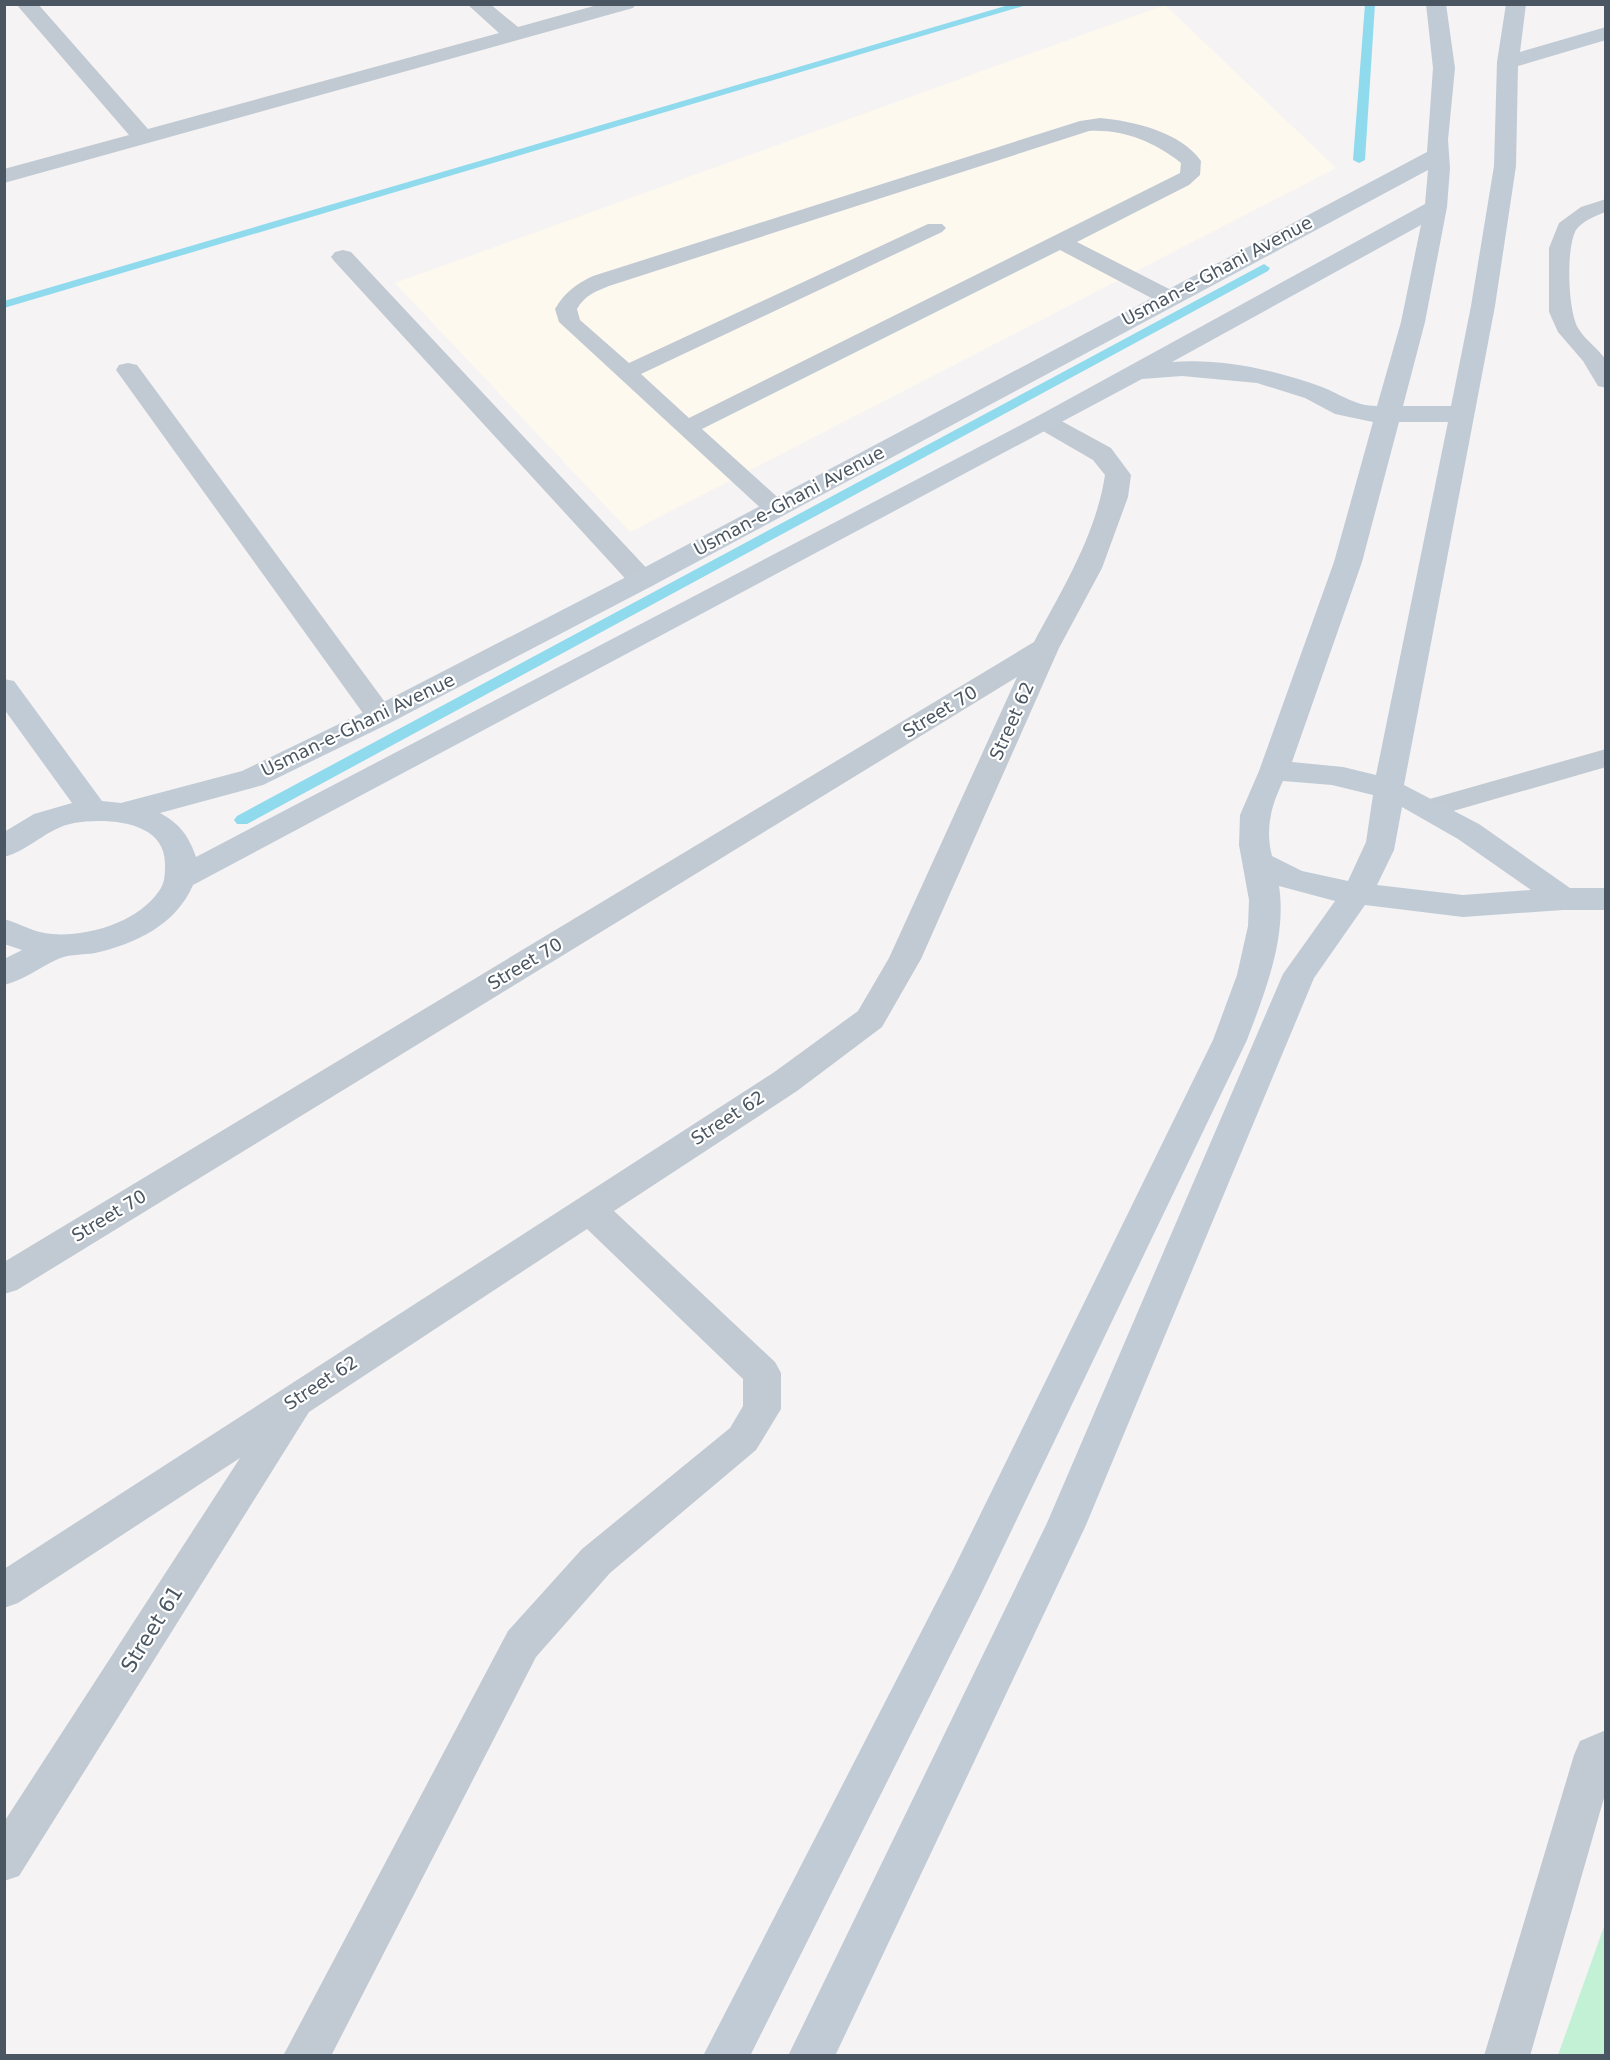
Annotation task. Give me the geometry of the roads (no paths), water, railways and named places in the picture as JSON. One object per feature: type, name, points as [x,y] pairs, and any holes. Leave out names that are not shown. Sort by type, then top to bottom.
[{"type":"main road","points":[[726,2055],[967,1582],[1230,1040],[1259,964],[1266,906],[1260,863],[1254,844],[1254,815],[1262,793],[1274,771],[1348,562],[1413,322],[1436,207],[1444,68],[1436,4]]},
{"type":"main road","points":[[811,2055],[1066,1525],[1299,974],[1356,894],[1376,856],[1386,819],[1388,790],[1483,306],[1505,166],[1508,62],[1516,4]]},
{"type":"main road","points":[[1508,62],[1605,33]]},
{"type":"main road","name":"Usman-e-Ghani Avenue","points":[[124,812],[252,778],[380,716],[642,580],[1167,297],[1438,155]]},
{"type":"main road","points":[[181,878],[1045,422],[1436,207]]},
{"type":"main road","points":[[1133,373],[1182,369],[1260,376],[1314,393],[1344,409],[1368,414],[1461,414]]},
{"type":"main road","points":[[4,688],[93,811]]},
{"type":"main road","points":[[1274,771],[1315,773],[1365,782],[1388,790],[1429,809],[1524,867],[1563,899]]},
{"type":"main road","points":[[4,847],[29,829],[59,816],[93,811],[124,812],[152,821],[171,836],[181,856],[181,878],[172,896],[156,914],[135,928],[110,939],[82,945],[55,946],[25,941],[4,930]]},
{"type":"main road","points":[[1260,863],[1292,879],[1356,894],[1463,906],[1563,899],[1605,899]]},
{"type":"main road","points":[[4,974],[55,946]]},
{"type":"street","points":[[26,4],[144,138]]},
{"type":"street","points":[[477,4],[515,35]]},
{"type":"street","points":[[4,176],[626,4]]},
{"type":"street","points":[[343,257],[642,580]]},
{"type":"street","points":[[128,370],[380,716]]},
{"type":"street","name":"Street 62","points":[[4,1591],[784,1082],[870,1020],[905,959],[1045,648],[1088,568],[1114,497],[1118,475],[1102,453],[1045,422]]},
{"type":"street","name":"Street 70","points":[[4,1280],[1045,648]]},
{"type":"street","points":[[306,2055],[522,1644],[596,1561],[743,1439],[762,1409],[762,1373],[589,1209]]},
{"type":"street","name":"Street 61","points":[[4,1861],[300,1396]]},
{"type":"street","points":[[1507,2055],[1595,1755],[1605,1749]]},
{"type":"lane","points":[[687,428],[1182,181],[1190,175],[1191,161],[1182,153],[1126,126],[1100,123],[1087,125],[583,288],[572,297],[566,309],[570,322],[775,508]]},
{"type":"lane","points":[[1605,205],[1588,211],[1566,227],[1560,248],[1560,312],[1569,332],[1593,358],[1605,381]]},
{"type":"lane","points":[[626,373],[935,228]]},
{"type":"lane","points":[[1061,242],[1167,297]]},
{"type":"lane","points":[[1429,809],[1605,758]]},
{"type":"waterway","points":[[4,305],[1025,4]]},
{"type":"waterway","points":[[1359,160],[1370,4]]},
{"type":"waterway","points":[[242,820],[1264,268]]}]
